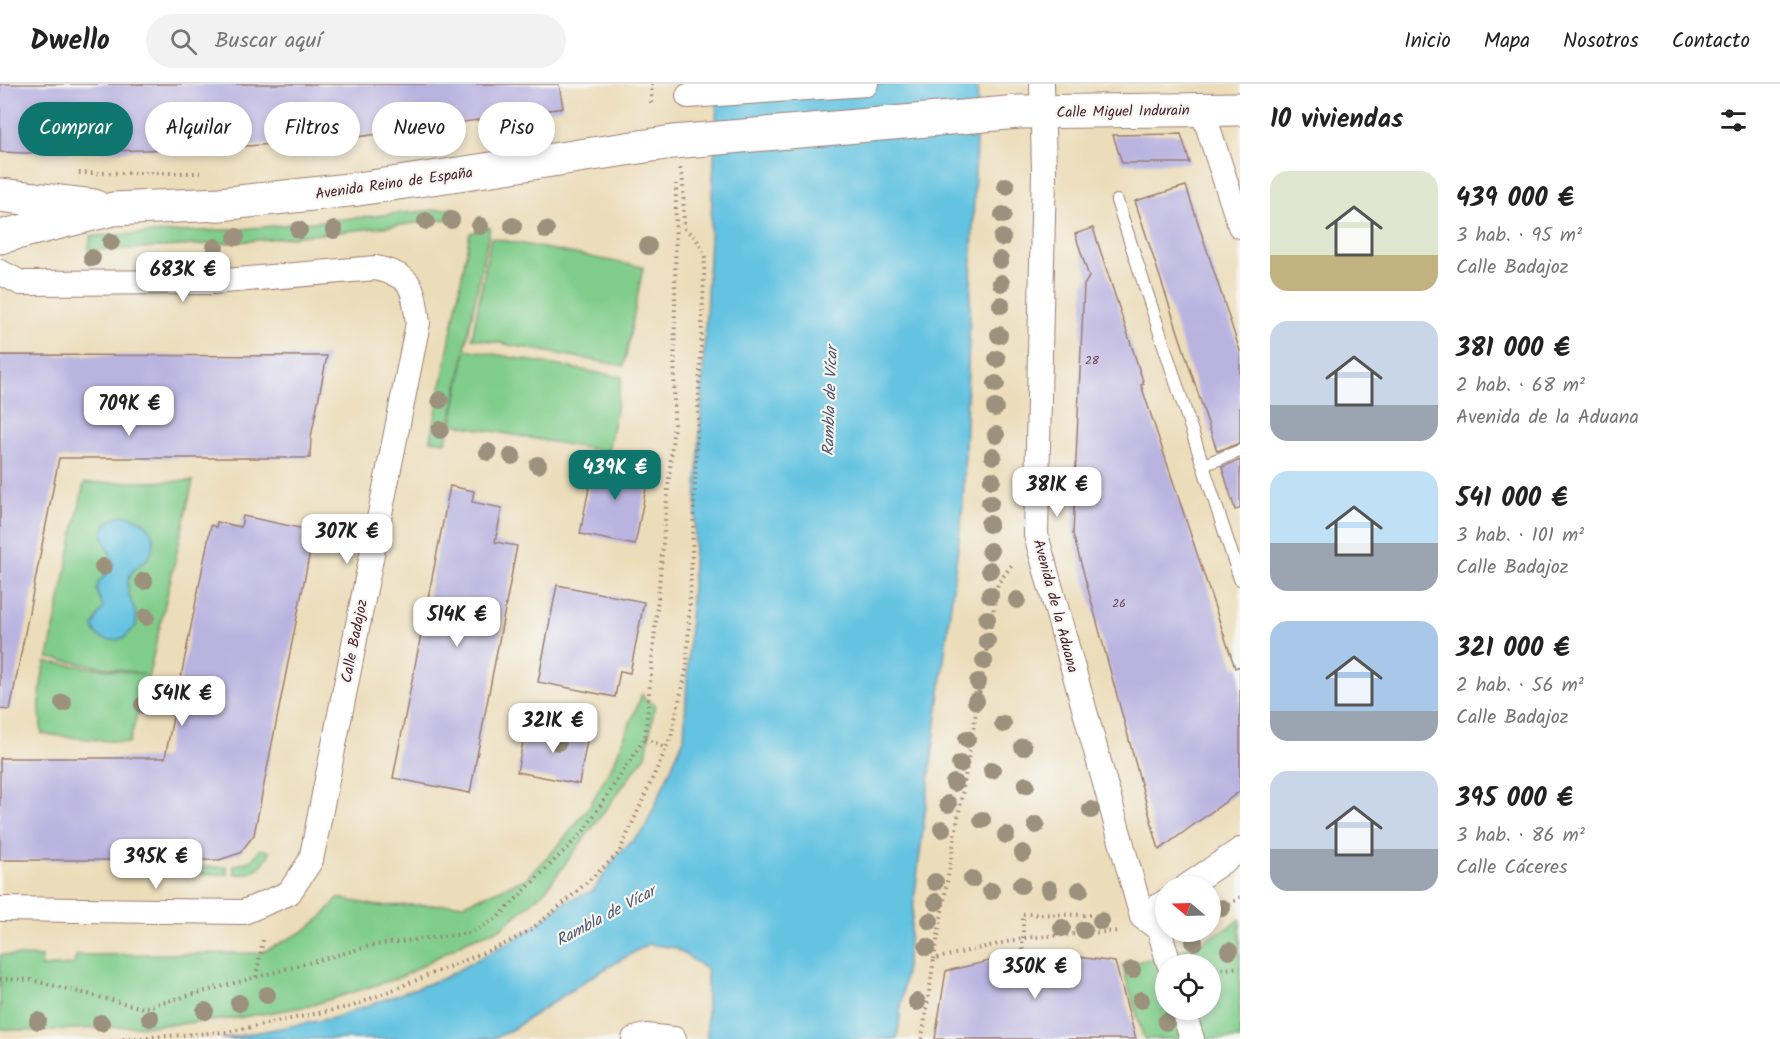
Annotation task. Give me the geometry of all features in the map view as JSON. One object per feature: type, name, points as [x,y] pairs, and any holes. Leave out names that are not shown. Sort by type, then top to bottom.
[{"type":"street","points":[[688,96],[866,84]]},
{"type":"street","name":"Calle Miguel Indurain","points":[[673,142],[1007,113],[1042,98],[1202,110],[1240,109]]},
{"type":"street","name":"Avenida de la Aduana","points":[[1042,98],[1044,172],[1036,535],[1142,917],[1159,929],[1166,954]]},
{"type":"street","points":[[1202,110],[1240,226]]},
{"type":"street","name":"Avenida Reino de España","points":[[0,195],[113,209],[220,204],[358,189],[673,142]]},
{"type":"street","name":"Avenida Reino de España","points":[[0,237],[113,209]]},
{"type":"street","name":"Calle Badajoz","points":[[0,272],[21,283],[213,282],[376,268],[400,274],[414,293],[418,323],[311,860],[289,893],[244,912],[0,909]]},
{"type":"street","points":[[1202,876],[1240,850]]},
{"type":"street","points":[[1142,917],[1155,908]]},
{"type":"street","points":[[1186,1020],[1192,1039]]},
{"type":"street","points":[[634,1039],[646,1036],[674,1039]]},
{"type":"lane","points":[[1117,201],[1240,579]]},
{"type":"lane","points":[[1203,465],[1240,451]]},
{"type":"path","points":[[651,103],[652,84]]},
{"type":"path","points":[[123,1039],[228,1032],[353,1006],[507,943],[528,931],[619,853],[666,748],[687,666],[705,255],[696,238],[684,228],[683,182],[673,142]]},
{"type":"path","points":[[78,173],[206,173]]},
{"type":"path","points":[[0,979],[31,980],[143,1008],[374,945],[469,933],[496,919],[583,832],[645,738],[674,424],[676,184]]},
{"type":"path","points":[[921,1039],[998,583],[1012,565]]},
{"type":"path","points":[[645,738],[666,748]]},
{"type":"path","points":[[1221,910],[1240,897]]},
{"type":"path","points":[[1023,950],[1023,914],[1090,915]]},
{"type":"path","points":[[934,959],[1023,938],[1118,931]]},
{"type":"path","points":[[256,977],[263,940]]},
{"type":"path","points":[[1221,969],[1240,967]]},
{"type":"green space","points":[[454,208],[456,218],[364,229],[226,243],[88,250],[91,236],[242,229]]},
{"type":"green space","points":[[490,227],[465,349],[622,377],[608,452],[452,424],[465,352],[446,442],[431,440],[470,233]]},
{"type":"green space","points":[[491,238],[643,267],[624,366],[472,338]]},
{"type":"green space","points":[[193,481],[149,674],[129,743],[42,734],[40,698],[46,662],[144,674],[48,658],[84,483]]},
{"type":"green space","points":[[642,694],[646,701],[655,704],[646,755],[545,891],[500,929],[470,939],[401,977],[309,1006],[231,1019],[178,1024],[36,1031],[0,1029],[0,955],[42,957],[41,967],[73,965],[77,955],[261,953],[304,931],[322,917],[338,898],[378,906],[464,904],[525,879],[558,846],[589,807],[615,760]]},
{"type":"green space","points":[[260,849],[270,852],[260,866],[246,874],[235,874],[233,866],[252,860]]},
{"type":"green space","points":[[149,867],[227,867],[227,874],[148,875]]},
{"type":"green space","points":[[1240,919],[1240,1039],[1144,1039],[1122,965],[1155,958],[1155,1020],[1221,1020],[1221,954],[1167,954],[1201,942],[1221,942],[1221,931]]},
{"type":"water","name":"Rambla de Vícar","points":[[718,84],[978,84],[963,506],[897,1039],[707,1039],[707,970],[675,948],[648,944],[588,979],[508,1032],[491,1039],[222,1039],[333,1018],[444,978],[529,931],[565,902],[593,891],[619,853],[644,830],[684,738]]},
{"type":"water","points":[[123,515],[131,516],[144,523],[149,528],[153,541],[149,556],[131,573],[128,581],[128,592],[136,614],[136,626],[124,638],[109,640],[97,635],[93,626],[103,607],[97,591],[98,583],[114,565],[103,532],[105,526],[112,520]]},
{"type":"building","points":[[0,84],[559,84],[563,108],[555,109],[555,102],[478,102],[478,120],[466,122],[466,102],[372,102],[372,135],[360,137],[360,102],[264,102],[264,145],[252,146],[252,102],[145,102],[145,150],[133,150],[133,102],[18,102],[18,153],[0,152]]},
{"type":"building","points":[[1181,134],[1190,163],[1122,163],[1113,135]]},
{"type":"building","points":[[1186,186],[1240,351],[1240,443],[1217,451],[1135,201]]},
{"type":"building","points":[[1093,228],[1144,384],[1141,385],[1235,668],[1240,666],[1240,791],[1159,850],[1073,534],[1075,489],[1078,488],[1075,479],[1084,285],[1089,277],[1075,234]]},
{"type":"building","points":[[0,355],[327,356],[311,437],[310,458],[59,458],[10,710],[0,709]]},
{"type":"building","points":[[595,457],[650,468],[635,545],[580,534]]},
{"type":"building","points":[[1240,460],[1240,509],[1235,510],[1222,467]]},
{"type":"building","points":[[450,486],[474,491],[472,502],[502,508],[495,542],[517,546],[470,793],[393,778]]},
{"type":"building","points":[[243,516],[314,531],[254,835],[240,853],[219,860],[0,860],[0,758],[165,758],[211,525],[216,527],[217,522],[241,527]]},
{"type":"building","points":[[557,585],[644,602],[630,673],[620,671],[615,697],[538,682]]},
{"type":"building","points":[[527,723],[588,735],[579,784],[517,772]]},
{"type":"building","points":[[1024,953],[1049,953],[1115,962],[1136,1039],[935,1039],[946,971]]}]
